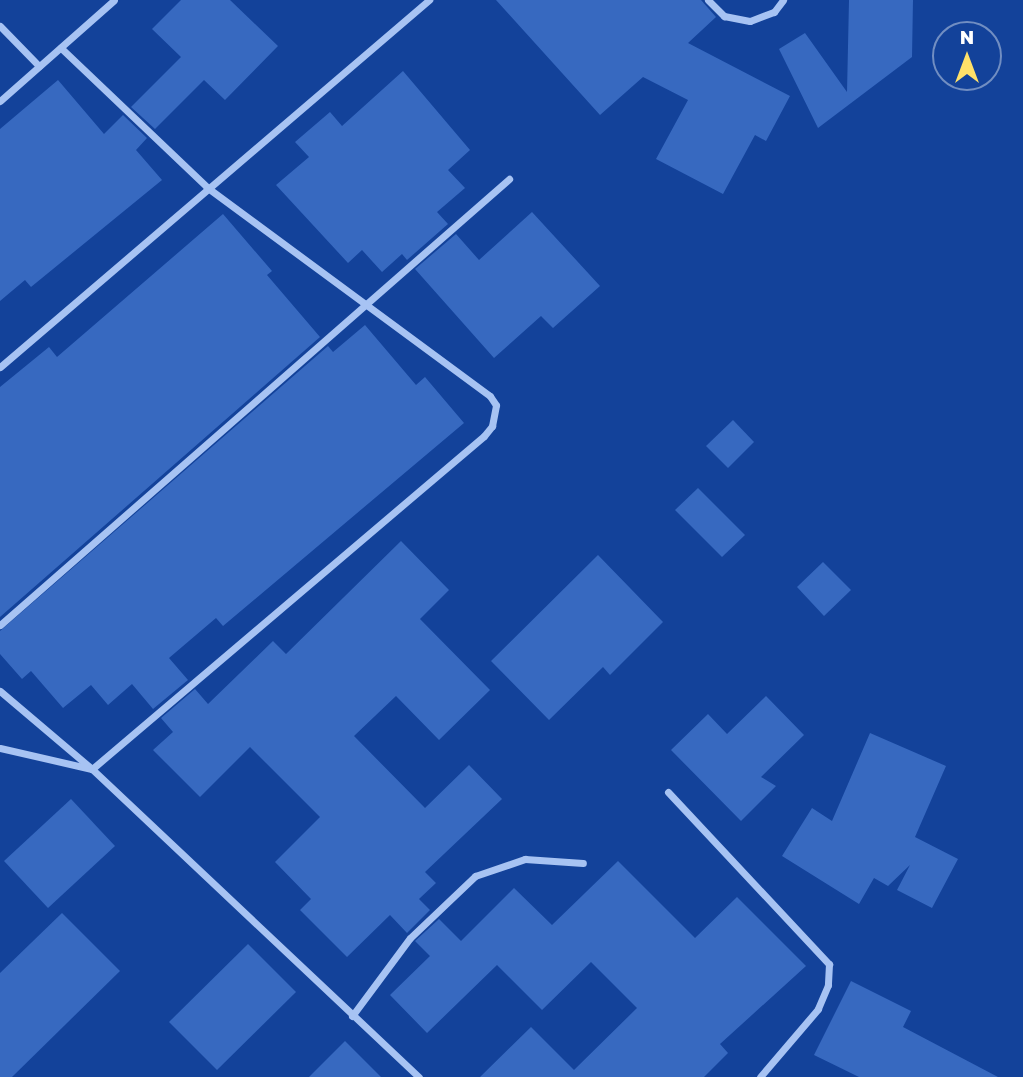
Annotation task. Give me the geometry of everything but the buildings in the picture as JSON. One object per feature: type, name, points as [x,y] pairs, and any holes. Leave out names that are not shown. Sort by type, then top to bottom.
[{"type":"street","points":[[0,101],[114,0]]},
{"type":"street","points":[[0,367],[207,187],[429,0]]},
{"type":"street","points":[[708,0],[724,16],[750,21],[774,12],[783,0]]},
{"type":"street","points":[[0,26],[39,66]]},
{"type":"street","points":[[61,48],[207,187],[491,396],[496,405],[492,426],[92,769]]},
{"type":"street","points":[[0,625],[509,179]]},
{"type":"street","points":[[0,691],[92,769],[419,1077]]},
{"type":"street","points":[[0,748],[92,769]]},
{"type":"street","points":[[668,792],[829,964],[828,985],[818,1009],[760,1077]]},
{"type":"street","points":[[352,1016],[410,938],[475,876],[525,859],[583,863]]}]
